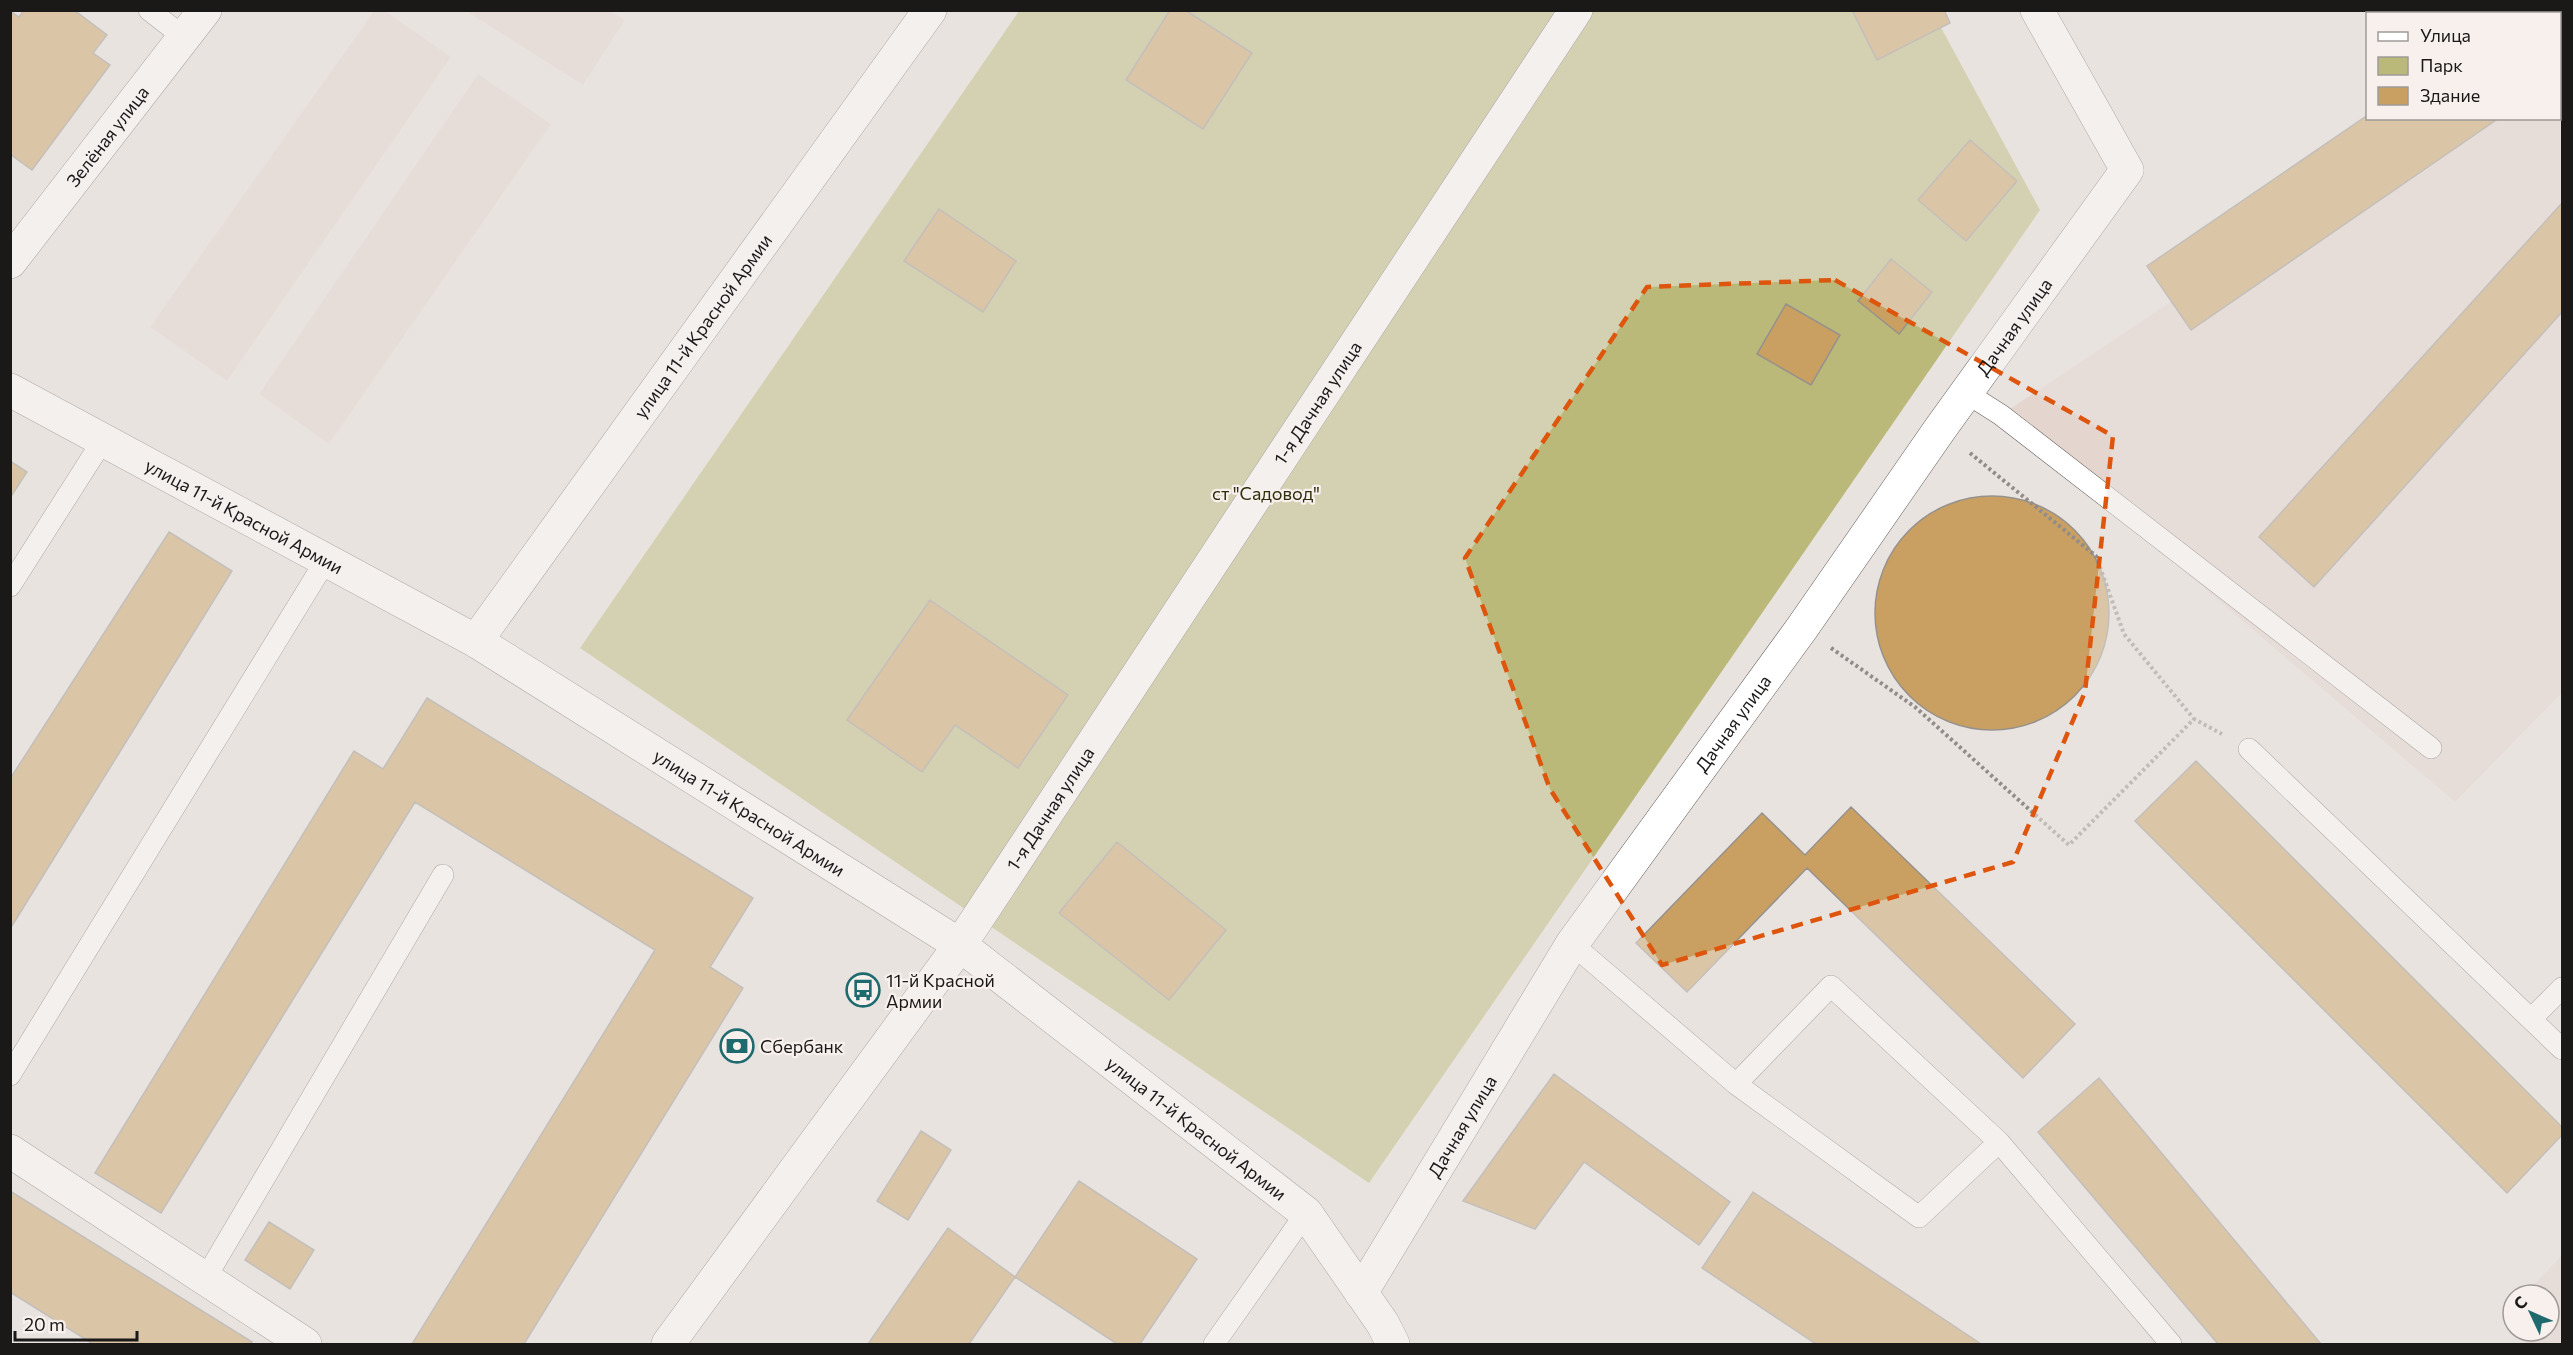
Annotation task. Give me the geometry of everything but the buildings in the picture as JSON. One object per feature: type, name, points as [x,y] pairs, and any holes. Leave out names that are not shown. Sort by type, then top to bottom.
[{"type":"street","name":"Зелёная улица","points":[[10,262],[205,10]]},
{"type":"street","name":"улица 11-й Красной Армии","points":[[476,641],[930,10]]},
{"type":"street","name":"1-я Дачная улица","points":[[960,945],[1576,10]]},
{"type":"street","name":"Дачная улица","points":[[1362,1293],[1572,944],[1802,628],[1940,429],[1968,394],[2127,170],[2037,10]]},
{"type":"street","name":"улица 11-й Красной Армии","points":[[10,390],[476,641],[960,945],[1306,1213],[1383,1324],[1393,1344]]},
{"type":"street","points":[[668,1344],[960,945]]},
{"type":"street","points":[[10,1151],[305,1344]]},
{"type":"lane","points":[[149,10],[185,38]]},
{"type":"lane","points":[[1968,394],[2001,414],[2431,748]]},
{"type":"lane","points":[[10,586],[103,440]]},
{"type":"lane","points":[[10,1075],[326,560]]},
{"type":"lane","points":[[2249,749],[2562,1049]]},
{"type":"lane","points":[[205,1279],[443,875]]},
{"type":"lane","points":[[1572,944],[1736,1084],[1919,1217],[1999,1142]]},
{"type":"lane","points":[[1736,1084],[1831,986],[1999,1142],[2171,1344]]},
{"type":"lane","points":[[2532,1018],[2562,988]]},
{"type":"lane","points":[[1214,1344],[1306,1213]]},
{"type":"path","points":[[1940,429],[2096,556],[2124,634],[2194,719],[2249,749]]},
{"type":"path","points":[[1802,628],[1915,707],[2069,845],[2194,719]]},
{"type":"highlighted area","points":[[1835,280],[2113,436],[2085,692],[2013,862],[1662,965],[1550,789],[1465,558],[1647,287]]},
{"type":"shaded area","points":[[374,11],[385,11],[451,57],[227,381],[150,327]]},
{"type":"shaded area","points":[[466,11],[609,11],[625,20],[583,85]]},
{"type":"shaded area","points":[[2561,40],[2562,693],[2455,802],[2001,415],[2443,120],[2561,120]]},
{"type":"shaded area","points":[[478,74],[551,124],[329,444],[259,394]]},
{"type":"shaded area","points":[[2562,1255],[2562,1344],[2527,1343],[2561,1343],[2561,1283],[2535,1283]]},
{"type":"green space","name":"ст \"Садовод\"","points":[[1019,11],[1932,11],[2040,210],[1369,1183],[580,648]]},
{"type":"place","name":"11-й Красной Армии","points":[[863,990]]},
{"type":"place","name":"Сбербанк","points":[[737,1046]]}]
